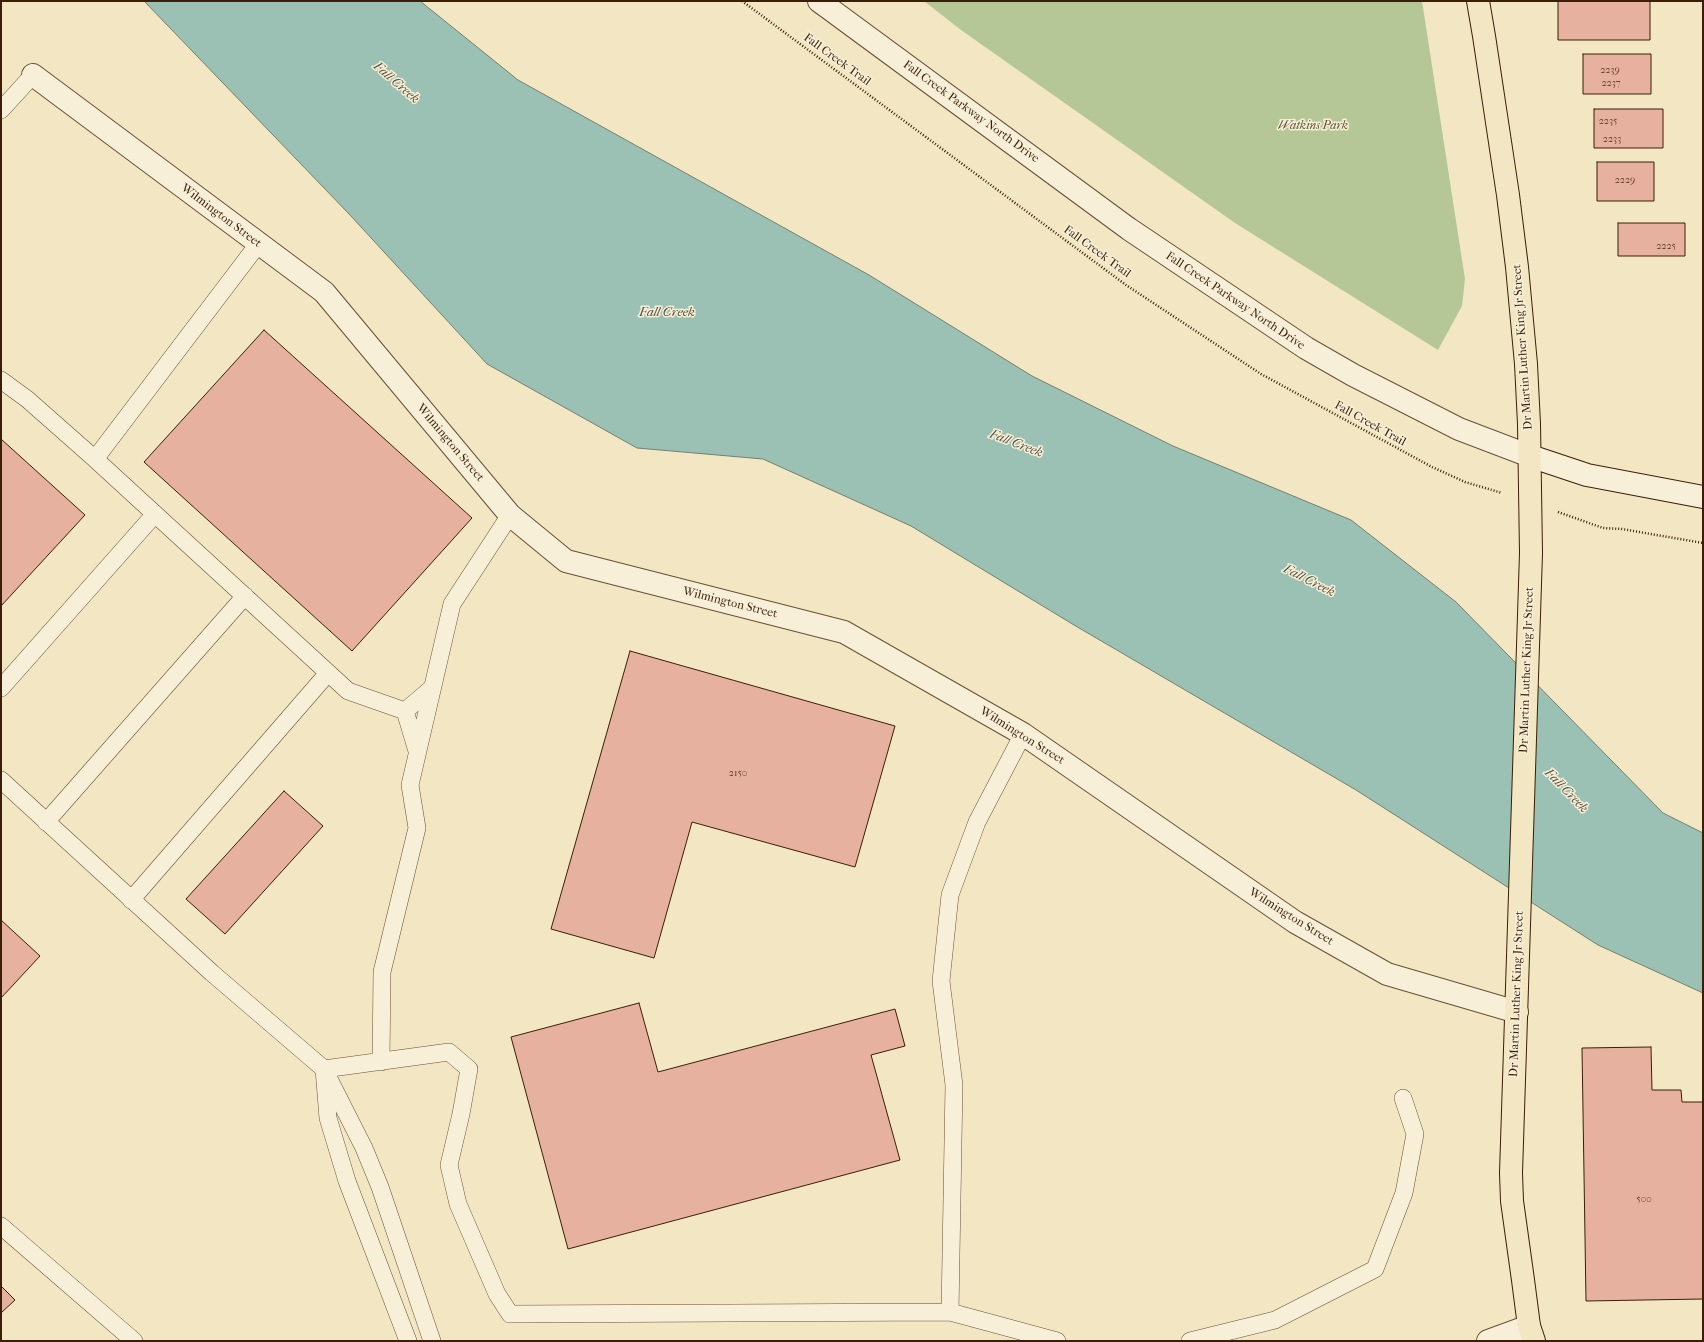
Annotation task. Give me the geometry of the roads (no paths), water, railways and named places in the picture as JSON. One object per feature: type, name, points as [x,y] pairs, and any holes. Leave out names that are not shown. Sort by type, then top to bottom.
[{"type":"main road","name":"Dr Martin Luther King Jr Street","points":[[1478,1],[1507,187],[1518,277],[1526,364],[1530,456],[1531,554],[1511,1148],[1512,1201],[1532,1334]]},
{"type":"street","name":"Fall Creek Parkway North Drive","points":[[819,1],[1129,229],[1306,348],[1353,375],[1459,429],[1530,456],[1587,475],[1703,497]]},
{"type":"street","name":"Wilmington Street","points":[[33,75],[324,292],[510,515],[566,561],[844,632],[1023,734],[1295,922],[1387,974],[1516,1012]]},
{"type":"street","points":[[1488,1341],[1532,1334]]},
{"type":"lane","points":[[1,110],[33,75]]},
{"type":"lane","points":[[95,459],[259,244]]},
{"type":"lane","points":[[1,380],[27,399],[95,459],[348,691],[405,711]]},
{"type":"lane","points":[[1,688],[155,514]]},
{"type":"lane","points":[[381,1062],[382,972],[418,828],[410,785],[432,688],[452,604],[510,515]]},
{"type":"lane","points":[[46,822],[245,596]]},
{"type":"lane","points":[[131,900],[328,673]]},
{"type":"lane","points":[[405,711],[432,688]]},
{"type":"lane","points":[[405,711],[418,752]]},
{"type":"lane","points":[[950,1312],[954,1085],[941,981],[950,895],[977,822],[1023,734]]},
{"type":"lane","points":[[1,780],[212,973],[324,1069],[364,1148],[380,1187],[432,1341]]},
{"type":"lane","points":[[324,1069],[449,1052],[469,1069],[461,1114],[449,1165],[458,1204],[497,1294],[510,1314],[950,1312],[1057,1341]]},
{"type":"lane","points":[[324,1069],[328,1118],[345,1174],[408,1341]]},
{"type":"lane","points":[[1190,1341],[1275,1320],[1375,1269],[1404,1193],[1415,1134],[1403,1098]]},
{"type":"lane","points":[[1,1226],[134,1341]]},
{"type":"water","name":"Fall Creek","points":[[144,1],[420,1],[518,80],[869,275],[1032,376],[1173,446],[1351,520],[1456,602],[1663,813],[1703,833],[1703,993],[1598,945],[1356,790],[1074,625],[911,526],[763,459],[637,448],[487,364],[350,215]]},
{"type":"park label","name":"Watkins Park","points":[[1313,126]]}]
